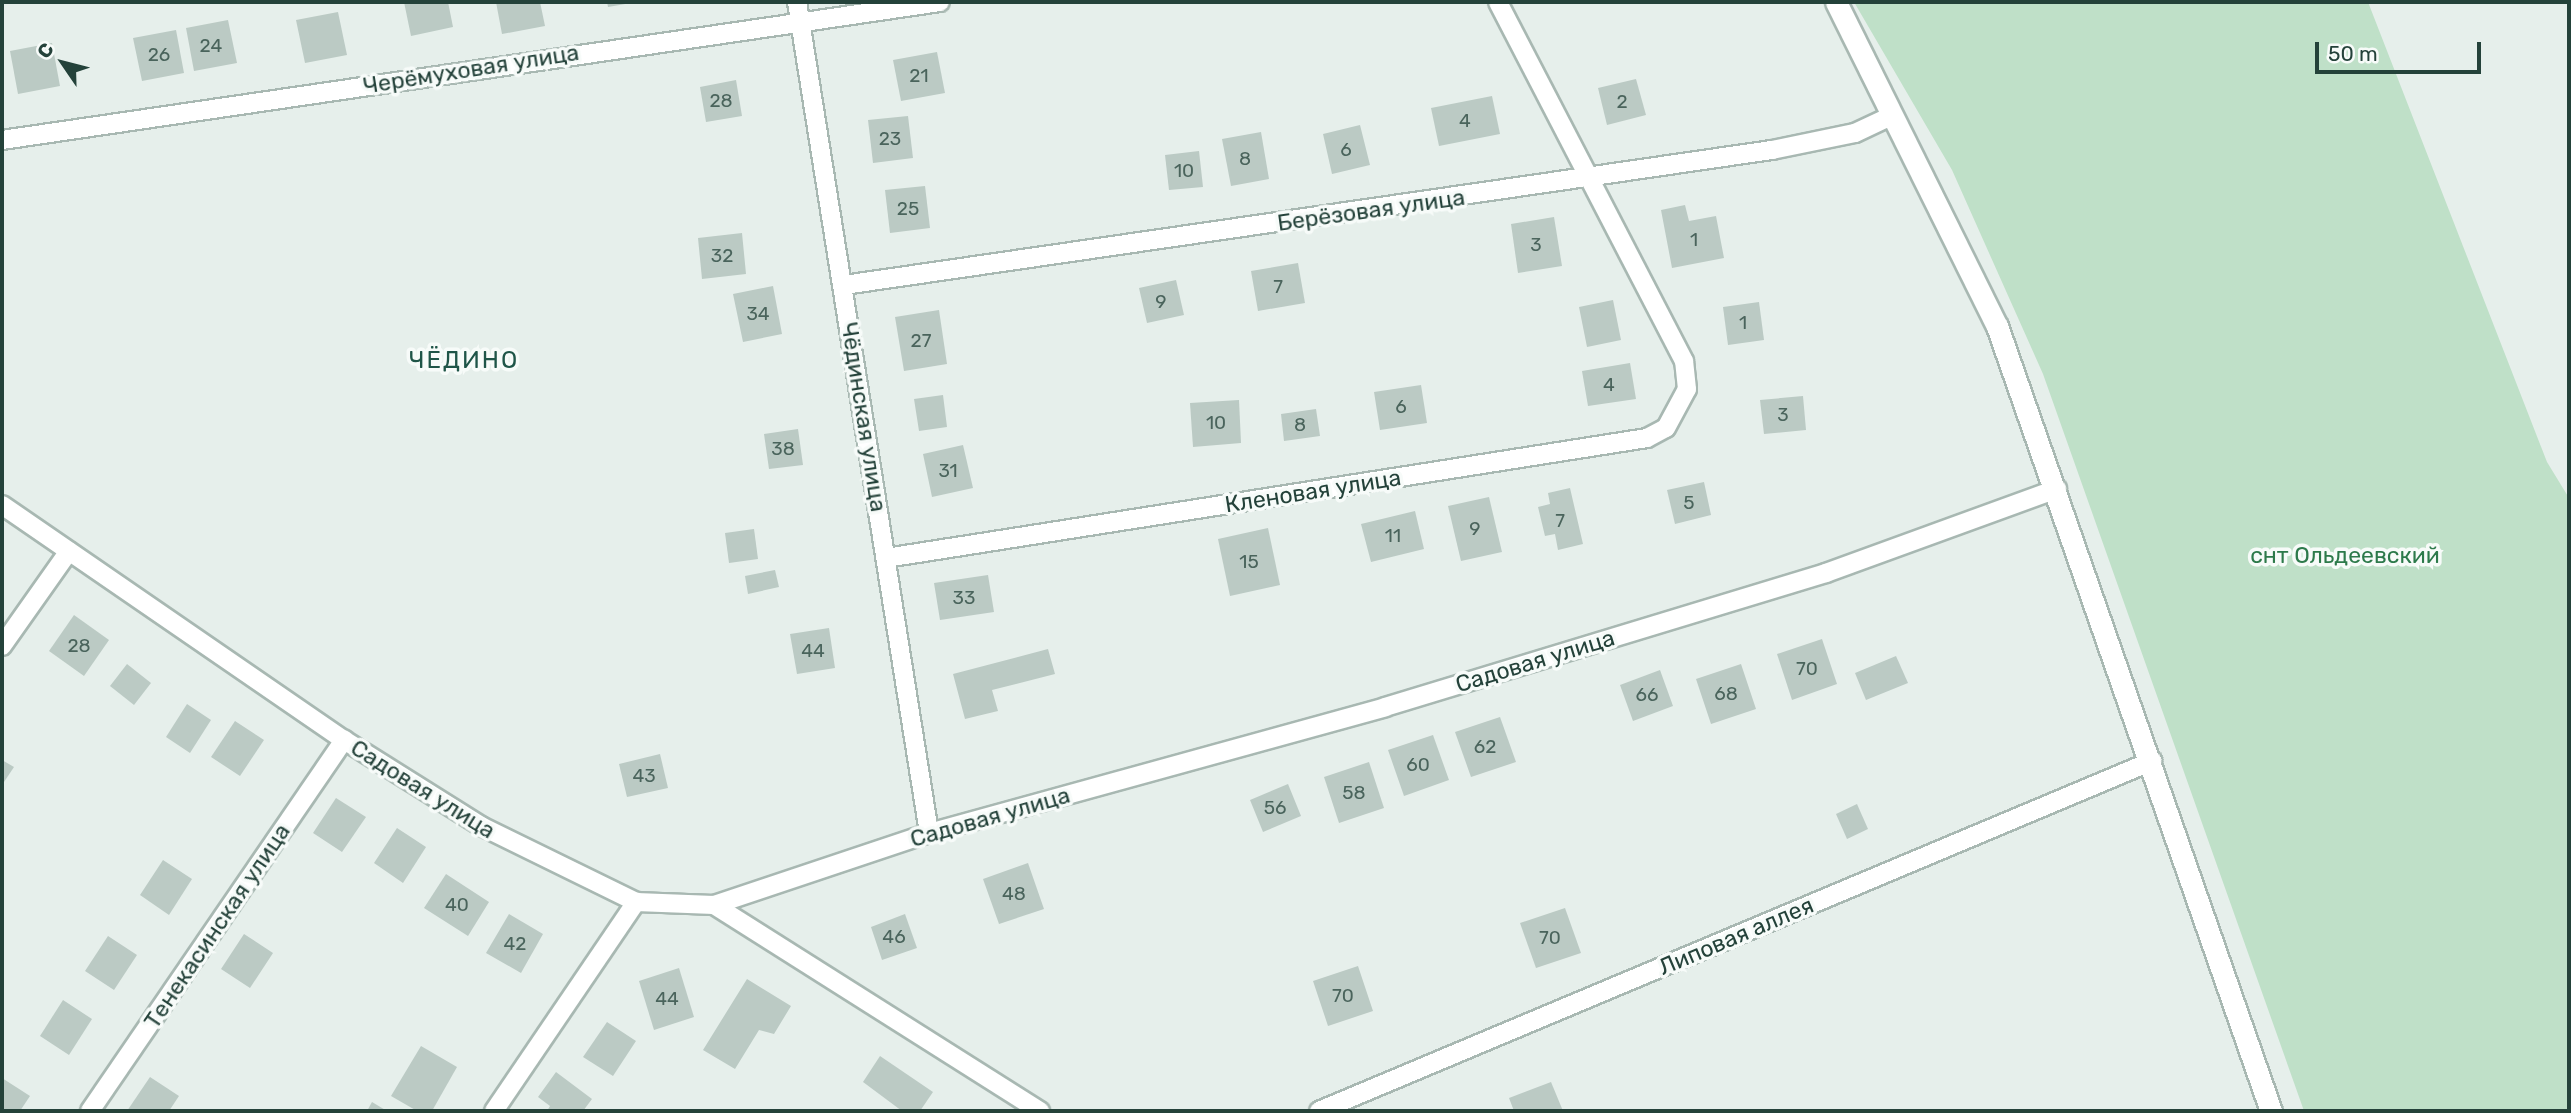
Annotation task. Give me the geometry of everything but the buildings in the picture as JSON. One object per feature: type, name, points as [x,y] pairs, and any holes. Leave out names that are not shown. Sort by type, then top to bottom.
[{"type":"street","name":"Черёмуховая улица","points":[[2,140],[798,11],[940,2]]},
{"type":"street","points":[[1498,2],[1585,180]]},
{"type":"street","points":[[1836,2],[1997,326],[2152,761],[2271,1111]]},
{"type":"street","name":"Чёдинская улица","points":[[798,11],[844,285],[929,834]]},
{"type":"street","name":"Берёзовая улица","points":[[844,285],[1585,180],[1772,150],[1855,133],[1892,115]]},
{"type":"street","name":"Кленовая улица","points":[[886,558],[1647,438],[1679,413],[1687,389],[1684,361],[1585,180]]},
{"type":"street","name":"Садовая улица","points":[[2,505],[344,740],[559,870],[636,902],[713,905],[929,834],[1385,707],[1826,573],[2057,489]]},
{"type":"street","points":[[2,646],[69,551]]},
{"type":"street","name":"Тенекасинская улица","points":[[90,1111],[344,740]]},
{"type":"street","name":"Липовая аллея","points":[[1319,1111],[2152,761]]},
{"type":"street","points":[[494,1111],[636,902]]},
{"type":"street","points":[[713,905],[1040,1111]]},
{"type":"green space","name":"снт Ольдеевский","points":[[1854,2],[2368,2],[2547,462],[2569,498],[2569,1111],[2304,1111],[2043,374],[1952,170]]},
{"type":"district","name":"ЧЁДИНО","points":[[464,361]]}]
